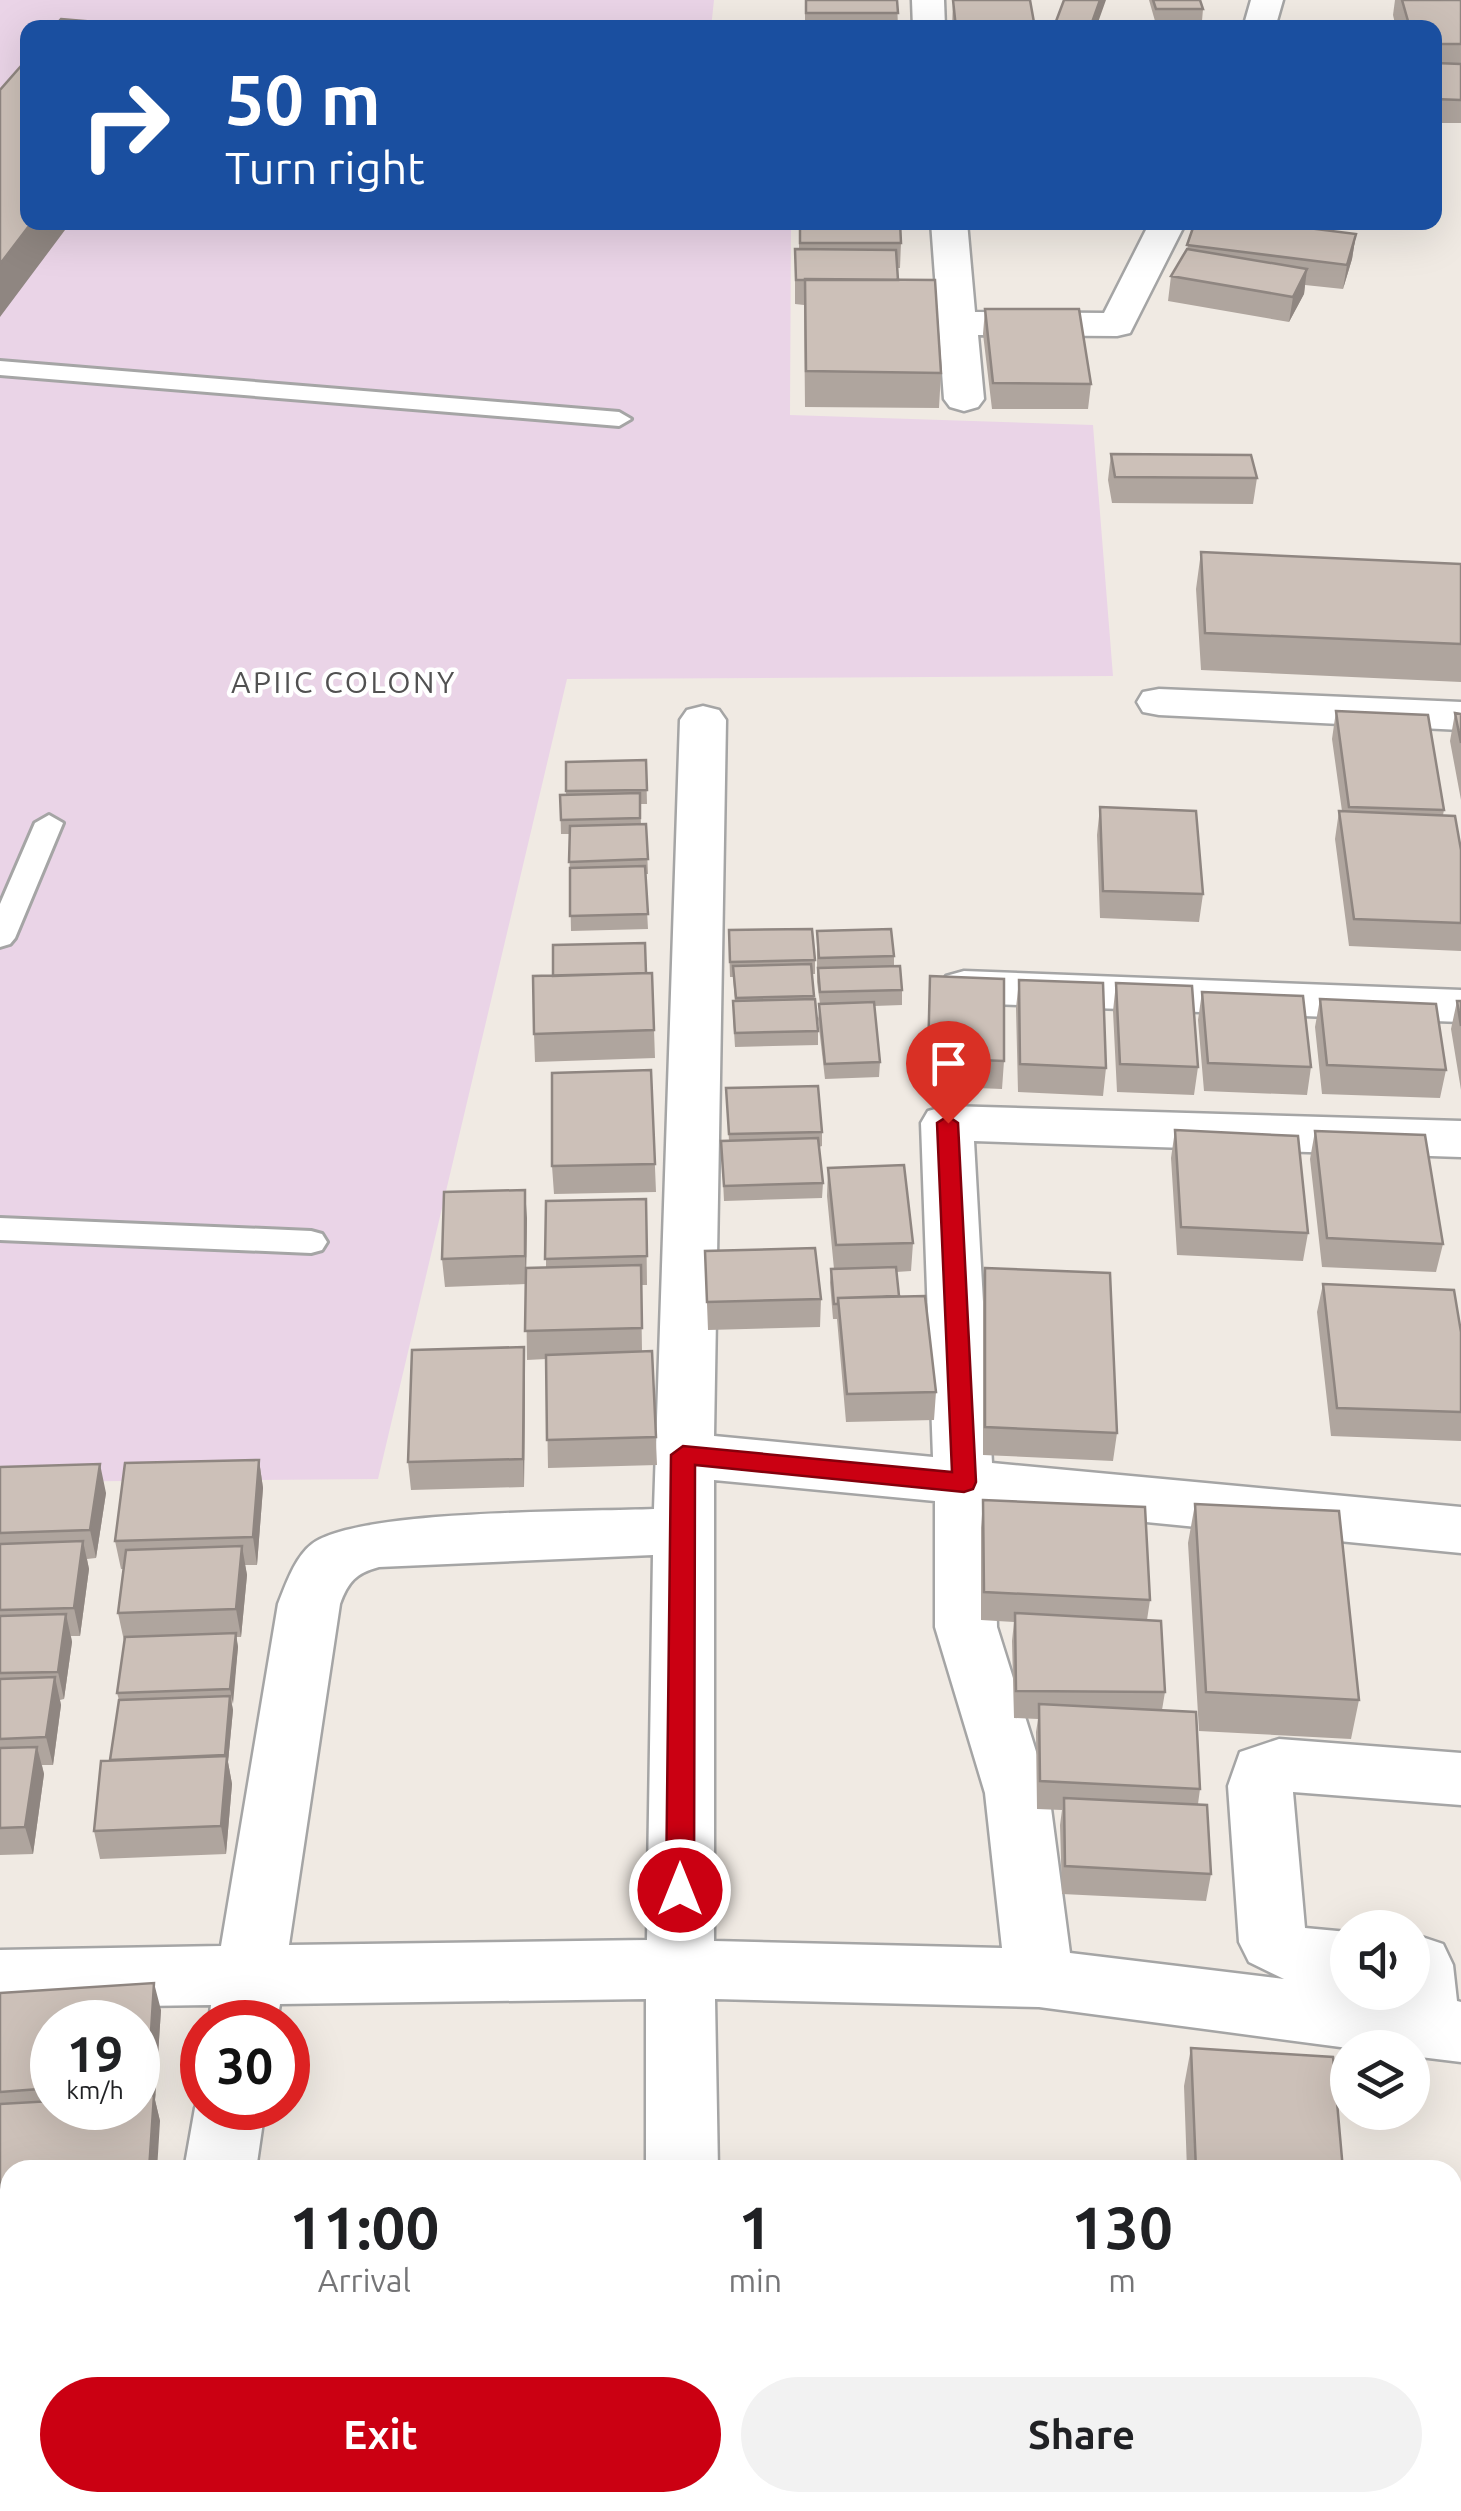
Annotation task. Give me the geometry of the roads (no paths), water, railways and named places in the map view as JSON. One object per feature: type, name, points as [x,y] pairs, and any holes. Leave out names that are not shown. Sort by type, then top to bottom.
[{"type":"street","points":[[950,230],[964,399]]},
{"type":"street","points":[[960,323],[1117,325],[1164,230]]},
{"type":"street","points":[[1160,702],[1461,716]]},
{"type":"street","points":[[682,2160],[679,1969],[683,1455],[704,720]]},
{"type":"street","points":[[964,986],[1461,1006]]},
{"type":"street","points":[[1040,1978],[1018,1793],[966,1627],[964,1482],[948,1123],[1461,1139]]},
{"type":"street","points":[[683,1455],[1461,1530]]},
{"type":"street","points":[[246,2000],[310,1604],[321,1570],[338,1554],[379,1544],[682,1531]]},
{"type":"street","points":[[1330,1959],[1286,1953],[1273,1942],[1260,1786],[1263,1771],[1279,1765],[1461,1778]]},
{"type":"street","points":[[0,1979],[246,2000],[679,1969],[1436,1991]]},
{"type":"street","points":[[222,2160],[226,2130]]},
{"type":"lane","points":[[0,368],[619,419]]},
{"type":"lane","points":[[0,938],[49,823]]},
{"type":"lane","points":[[0,1229],[312,1242]]},
{"type":"district","name":"APIIC COLONY","points":[[344,683]]}]
